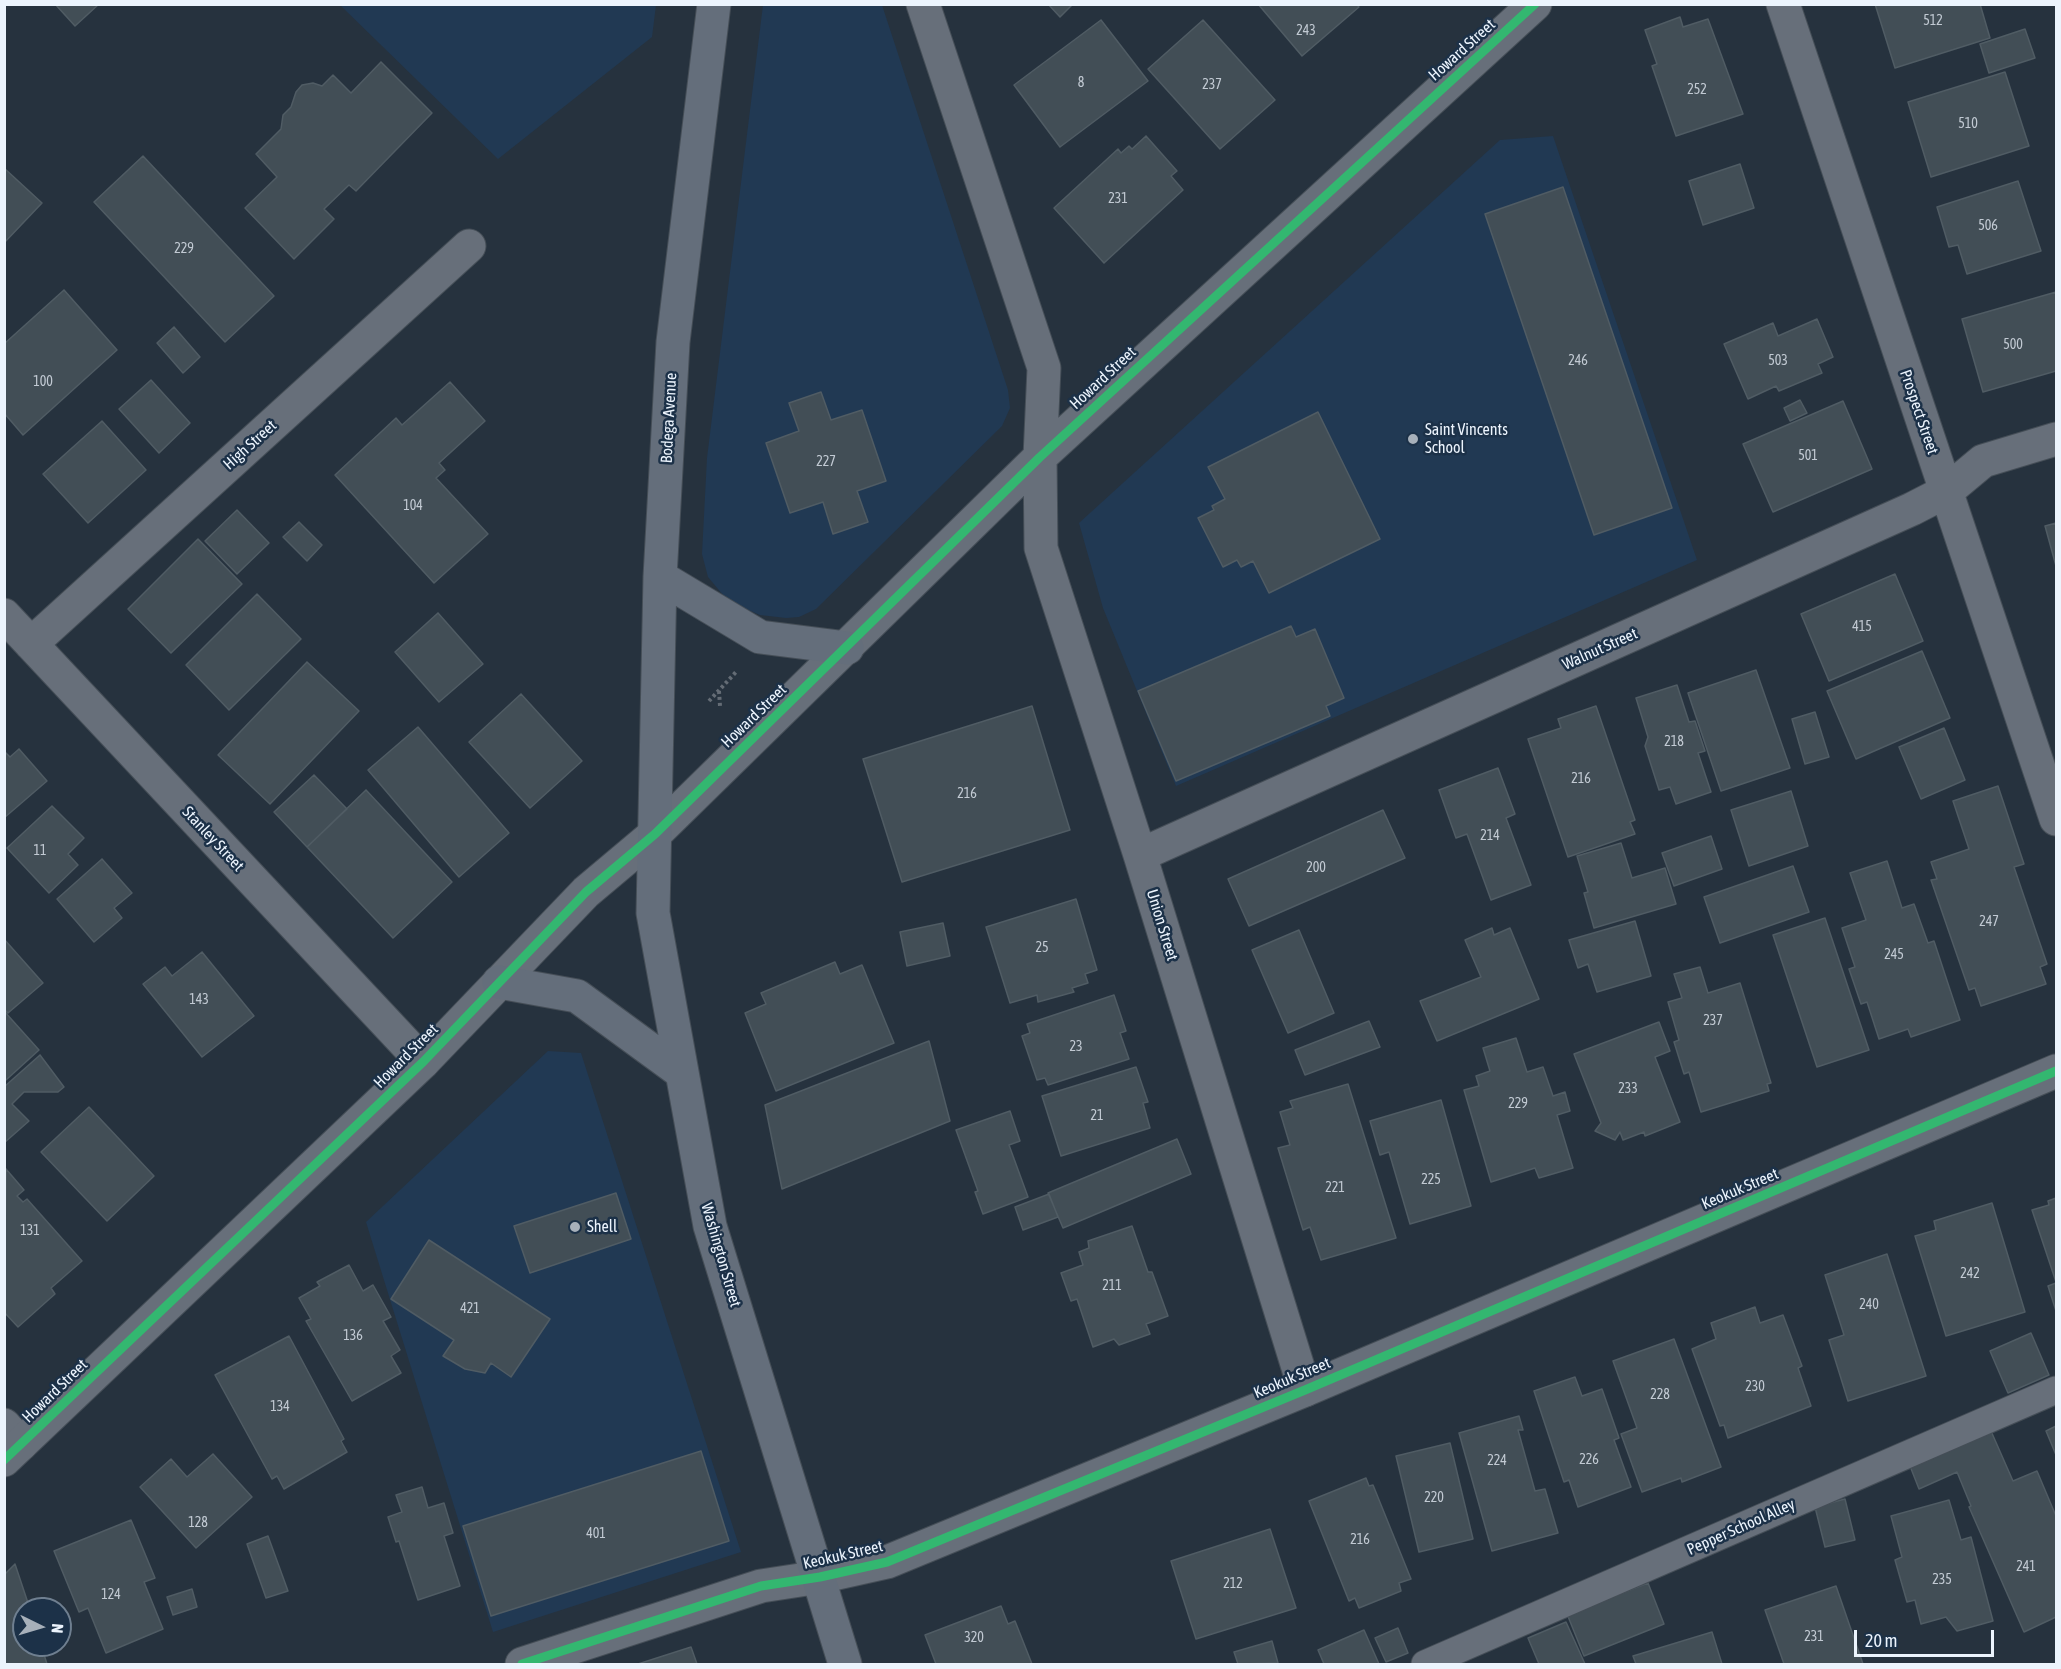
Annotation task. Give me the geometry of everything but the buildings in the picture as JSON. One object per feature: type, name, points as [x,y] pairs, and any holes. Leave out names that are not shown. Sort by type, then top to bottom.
[{"type":"main road","name":"Bodega Avenue","points":[[654,834],[660,577],[673,342],[714,4]]},
{"type":"main road","points":[[660,577],[760,637],[847,648]]},
{"type":"main road","name":"Washington Street","points":[[654,834],[653,913],[710,1226],[820,1577],[845,1665]]},
{"type":"main road","points":[[499,982],[577,996],[681,1072]]},
{"type":"street","points":[[923,4],[1044,368],[1040,457]]},
{"type":"street","name":"Howard Street","points":[[10,1443],[423,1062],[586,892],[654,834],[1040,457],[1535,4]]},
{"type":"street","name":"Prospect Street","points":[[1783,4],[2056,819]]},
{"type":"street","name":"High Street","points":[[31,644],[469,246]]},
{"type":"street","name":"Walnut Street","points":[[1140,855],[1947,491],[1983,461],[2056,439]]},
{"type":"street","name":"Union Street","points":[[1040,457],[1041,548],[1140,855],[1305,1390]]},
{"type":"street","name":"Stanley Street","points":[[4,615],[423,1062]]},
{"type":"street","name":"Keokuk Street","points":[[522,1665],[761,1586],[820,1577],[887,1562],[1305,1390],[2056,1071]]},
{"type":"lane","name":"Pepper School Alley","points":[[1425,1665],[2056,1389]]},
{"type":"path","points":[[709,701],[740,669]]},
{"type":"path","points":[[719,690],[720,706]]},
{"type":"shaded area","points":[[340,5],[656,5],[652,37],[498,159]]},
{"type":"shaded area","points":[[763,5],[882,5],[1008,390],[1010,408],[1002,426],[816,609],[799,617],[786,618],[760,615],[739,606],[723,595],[708,577],[702,554],[707,458]]},
{"type":"shaded area","name":"Saint Vincents School","points":[[1553,136],[1697,560],[1176,786],[1103,608],[1079,523],[1500,140]]},
{"type":"shaded area","points":[[548,1051],[581,1053],[741,1552],[493,1632],[366,1222]]},
{"type":"cycle path","points":[[4,1460],[423,1062],[586,892],[655,834],[1040,457],[1535,4]]},
{"type":"cycle path","points":[[522,1664],[761,1586],[820,1577],[887,1562],[1305,1390],[2056,1071]]},
{"type":"place","name":"Saint Vincents School","points":[[1413,439]]},
{"type":"place","name":"Shell","points":[[575,1227]]}]
